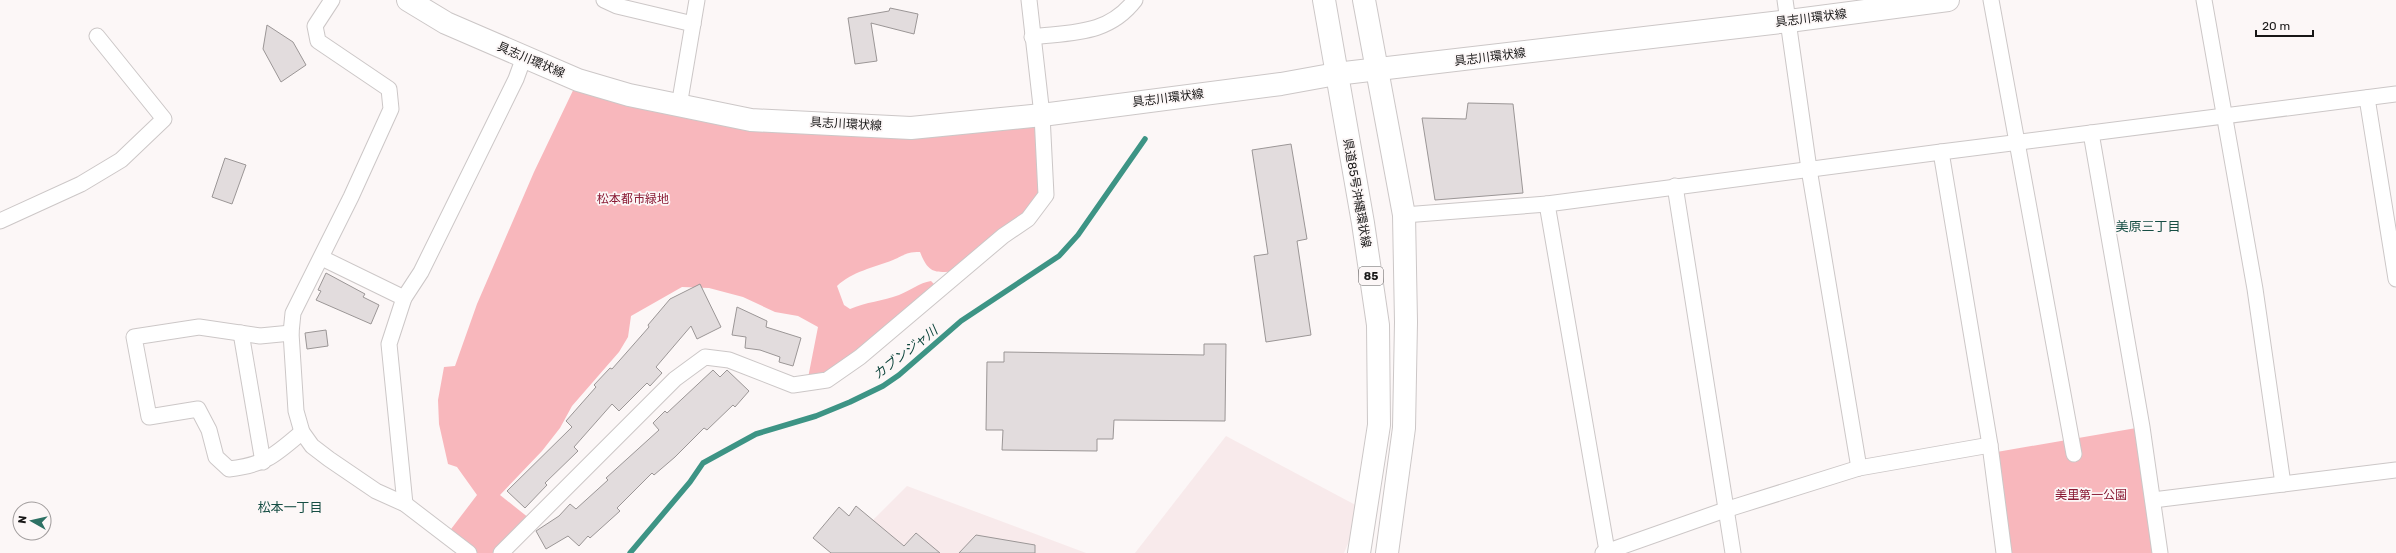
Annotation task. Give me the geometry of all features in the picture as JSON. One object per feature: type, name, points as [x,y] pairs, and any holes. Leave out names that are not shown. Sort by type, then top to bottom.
[{"type":"main road","name":"具志川環状線","points":[[408,0],[446,23],[524,57],[578,80],[629,95],[751,120],[911,128],[1042,115],[1281,84],[1336,74],[1789,22],[1948,0]]},
{"type":"main road","name":"県道85号沖縄環状線","points":[[1324,0],[1363,224],[1378,325],[1379,425],[1358,553]]},
{"type":"main road","points":[[1364,0],[1404,215],[1406,322],[1404,428],[1387,553]]},
{"type":"street","points":[[332,0],[315,26],[318,41],[389,89],[391,109],[322,258],[293,313],[291,333],[296,411],[302,432],[312,446],[376,491],[405,504],[469,553]]},
{"type":"street","points":[[604,0],[617,6],[693,24]]},
{"type":"street","points":[[679,106],[697,0]]},
{"type":"street","points":[[501,553],[675,379],[704,357],[729,360],[793,384],[827,380],[860,357],[1003,236],[1028,220],[1046,195],[1042,115],[1029,0]]},
{"type":"street","points":[[1032,37],[1095,30],[1124,14],[1135,0]]},
{"type":"street","points":[[1785,0],[1809,168],[1859,468]]},
{"type":"street","points":[[1991,0],[2074,454]]},
{"type":"street","points":[[2204,0],[2256,290],[2283,484]]},
{"type":"street","points":[[0,221],[81,184],[121,160],[164,120],[97,36]]},
{"type":"street","points":[[405,504],[390,344],[404,298],[421,272],[516,79],[524,57]]},
{"type":"street","points":[[1404,215],[1547,204],[1809,168],[2396,94]]},
{"type":"street","points":[[2367,98],[2396,279]]},
{"type":"street","points":[[2091,132],[2153,500],[2157,553]]},
{"type":"street","points":[[1941,152],[1990,445],[2004,553]]},
{"type":"street","points":[[1675,186],[1733,553]]},
{"type":"street","points":[[1547,204],[1605,552],[1725,510],[1859,468],[1990,445]]},
{"type":"street","points":[[322,258],[404,298]]},
{"type":"street","points":[[291,333],[260,336],[199,327],[134,337],[149,417],[198,409],[209,430],[216,457],[229,468],[249,467],[270,459],[302,432]]},
{"type":"street","points":[[241,333],[263,462]]},
{"type":"street","points":[[2153,500],[2396,470]]},
{"type":"shaded area","points":[[1226,436],[1363,509],[1344,553],[1135,553]]},
{"type":"shaded area","points":[[907,486],[1086,553],[840,553]]},
{"type":"green space","name":"松本都市緑地","points":[[578,80],[629,95],[911,128],[1042,115],[1046,195],[961,272],[935,271],[927,266],[920,252],[915,252],[864,270],[843,281],[837,286],[844,305],[850,309],[899,295],[931,281],[940,290],[860,357],[807,383],[818,327],[798,316],[775,312],[743,297],[709,288],[682,287],[631,316],[628,337],[619,352],[572,406],[560,428],[542,451],[500,495],[534,522],[501,553],[469,553],[445,537],[477,495],[457,467],[448,464],[439,424],[438,400],[444,367],[455,366],[477,304],[534,172]]},
{"type":"green space","name":"美里第一公園","points":[[2142,427],[2152,553],[2004,553],[1991,453]]},
{"type":"building","points":[[890,8],[918,14],[914,34],[871,23],[877,61],[855,64],[848,18],[889,11]]},
{"type":"building","points":[[267,25],[293,42],[306,65],[281,82],[263,49]]},
{"type":"building","points":[[1468,103],[1513,104],[1523,193],[1435,200],[1422,118],[1466,119]]},
{"type":"building","points":[[1291,144],[1307,239],[1297,241],[1311,335],[1266,342],[1254,256],[1268,254],[1252,150]]},
{"type":"building","points":[[225,158],[246,165],[232,204],[212,197]]},
{"type":"building","points":[[326,273],[365,294],[363,297],[379,305],[371,324],[316,300],[321,291],[318,290]]},
{"type":"building","points":[[700,284],[721,327],[697,339],[691,326],[656,367],[662,373],[650,386],[647,383],[619,411],[612,404],[574,447],[578,451],[545,483],[547,485],[525,508],[507,491],[572,427],[566,421],[596,387],[594,385],[610,368],[612,369],[649,327],[648,325],[670,299]]},
{"type":"building","points":[[737,307],[767,321],[766,327],[801,338],[793,366],[779,362],[780,357],[760,350],[745,348],[746,337],[732,335]]},
{"type":"building","points":[[326,330],[328,346],[307,349],[305,333]]},
{"type":"building","points":[[1204,344],[1226,344],[1225,421],[1114,420],[1113,439],[1097,439],[1097,451],[1002,450],[1003,430],[986,430],[987,362],[1004,362],[1004,352],[1204,355]]},
{"type":"building","points":[[713,370],[720,377],[727,370],[749,391],[735,407],[733,405],[707,430],[704,428],[675,457],[654,475],[652,473],[617,508],[620,511],[590,538],[588,536],[579,546],[568,536],[546,549],[536,531],[559,516],[570,504],[576,509],[608,480],[606,478],[659,430],[653,423],[665,411],[667,413]]},
{"type":"building","points":[[856,506],[904,546],[916,533],[940,553],[831,553],[813,538],[839,507],[849,516]]},
{"type":"building","points":[[976,535],[1035,545],[1035,553],[959,553]]},
{"type":"waterway","name":"カブンジャ川","points":[[630,553],[690,482],[703,463],[756,434],[816,416],[883,386],[899,375],[961,321],[1059,256],[1078,235],[1145,139]]},
{"type":"district","name":"美原三丁目","points":[[2148,226]]},
{"type":"district","name":"松本一丁目","points":[[290,507]]}]
